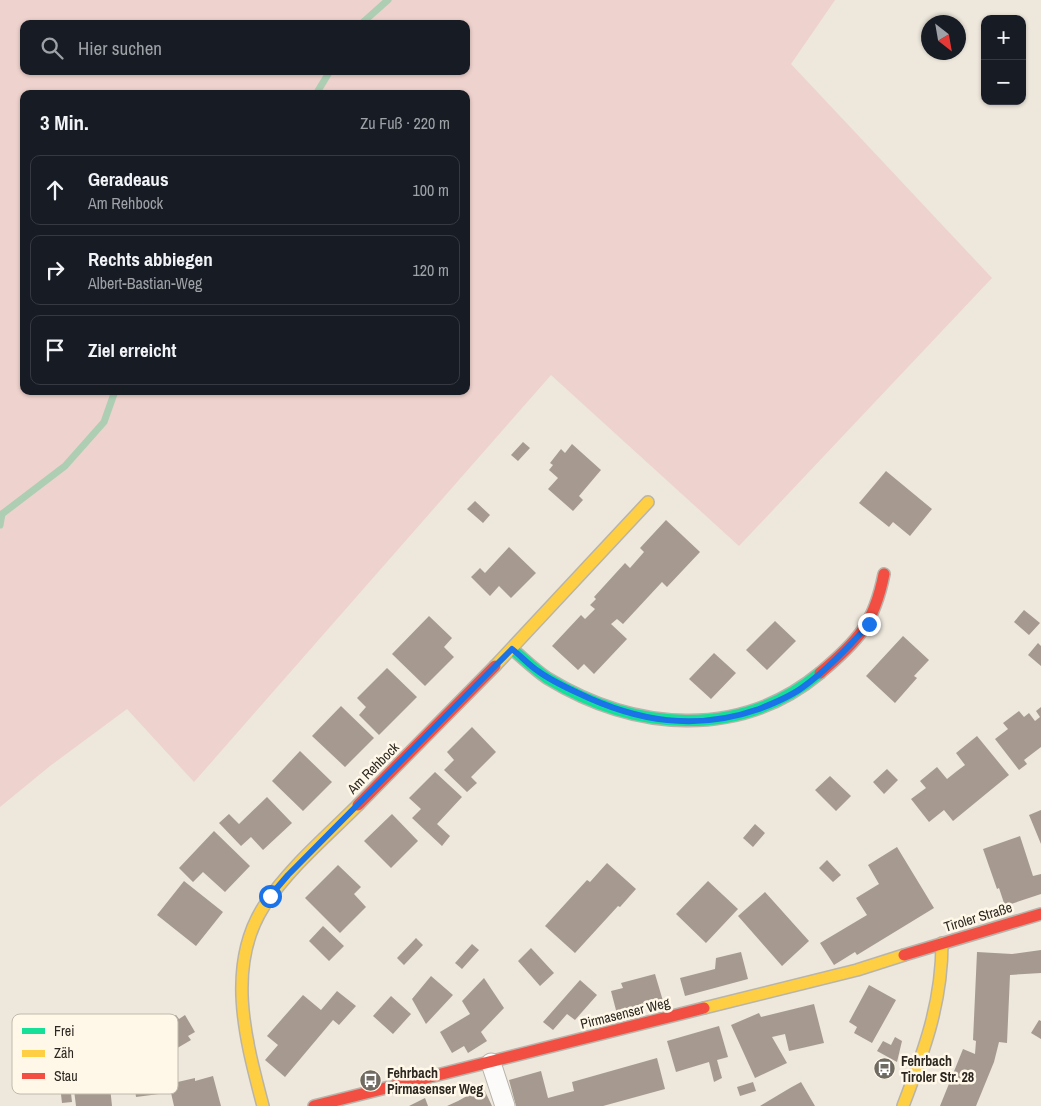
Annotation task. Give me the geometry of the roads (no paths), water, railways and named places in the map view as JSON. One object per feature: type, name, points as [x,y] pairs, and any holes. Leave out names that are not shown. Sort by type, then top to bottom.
[{"type":"street","name":"Am Rehbock","points":[[263,1106],[246,1040],[240,977],[246,948],[254,924],[270,896],[288,875],[512,649],[648,502]]},
{"type":"street","points":[[512,649],[538,672],[596,702],[650,719],[681,722],[712,721],[743,714],[773,704],[802,688],[827,668],[852,644],[869,624],[880,599],[884,574]]},
{"type":"street","name":"Tiroler Straße","points":[[903,1106],[937,1008],[943,976],[942,943],[1041,914]]},
{"type":"street","name":"Pirmasenser Weg","points":[[314,1106],[857,970],[942,943]]},
{"type":"street","points":[[491,1063],[505,1106]]},
{"type":"waterway","points":[[366,20],[388,0]]},
{"type":"waterway","points":[[318,90],[328,75]]},
{"type":"waterway","points":[[0,525],[2,514],[65,466],[104,422],[114,395]]},
{"type":"place","name":"Fehrbach Tiroler Str. 28","points":[[885,1069]]},
{"type":"place","name":"Fehrbach Pirmasenser Weg","points":[[371,1081]]}]
